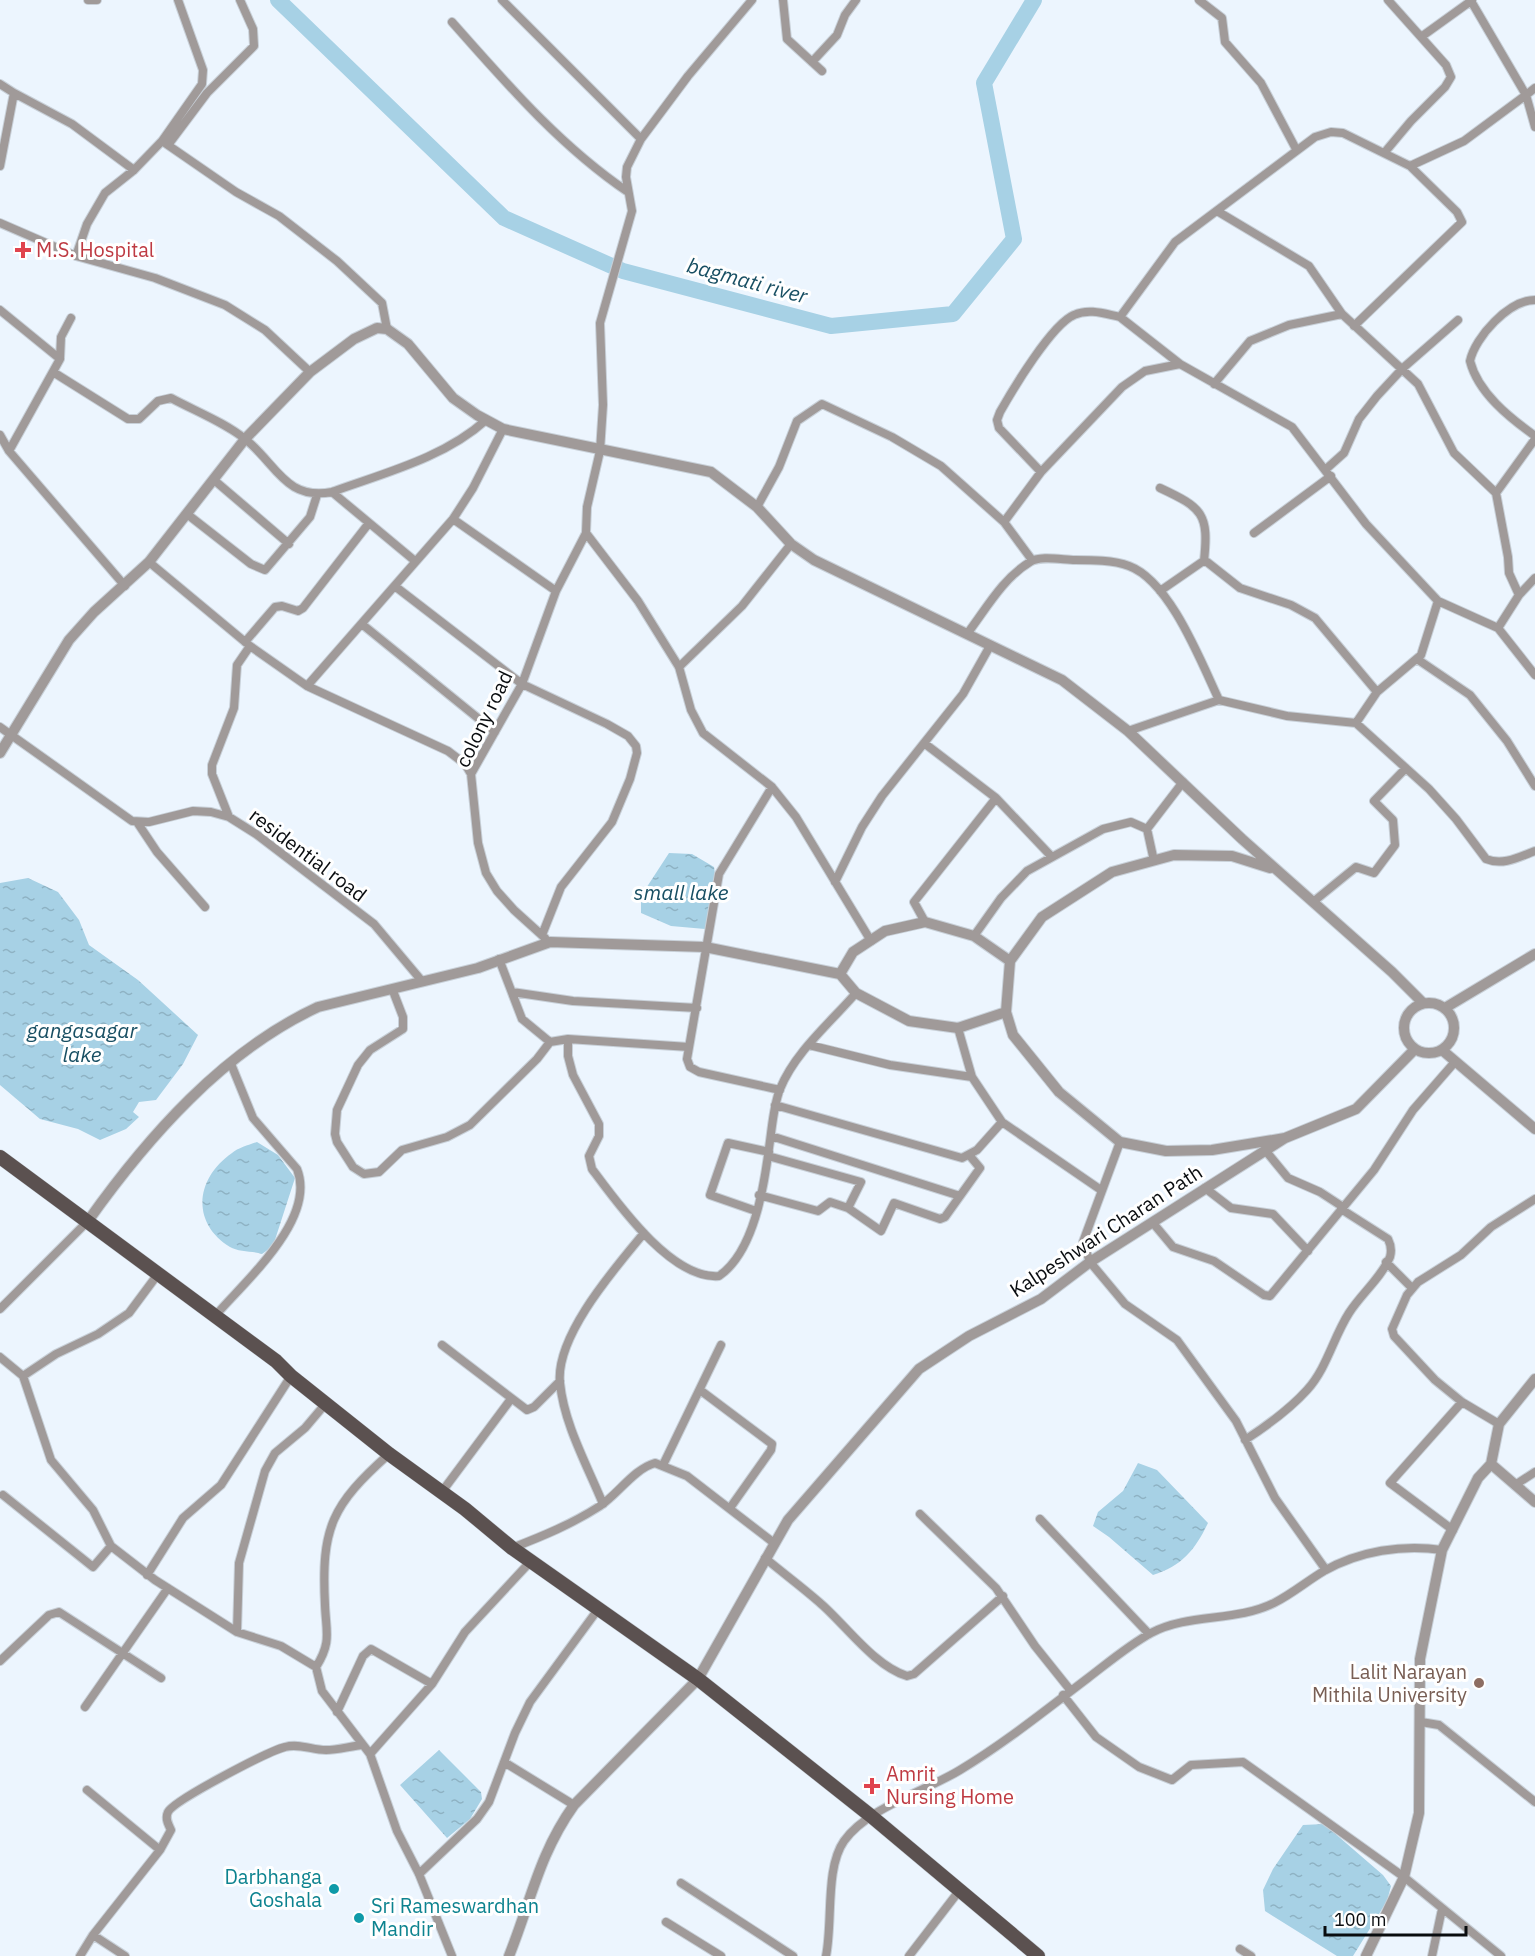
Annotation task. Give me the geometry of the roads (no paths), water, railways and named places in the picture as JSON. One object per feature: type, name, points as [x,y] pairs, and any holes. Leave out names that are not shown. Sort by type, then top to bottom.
[{"type":"main road","points":[[0,1157],[276,1361],[291,1376],[327,1402],[389,1454],[512,1548],[698,1678],[871,1816],[1038,1956]]},
{"type":"street","points":[[88,0],[97,0]]},
{"type":"street","points":[[165,143],[196,96],[204,76],[178,0]]},
{"type":"street","points":[[76,256],[87,224],[100,200],[111,187],[165,143],[207,93],[254,46],[253,29],[240,0]]},
{"type":"street","points":[[502,0],[641,139]]},
{"type":"street","points":[[752,0],[687,76],[641,139],[627,167],[628,192],[632,211],[600,323],[603,405],[600,451],[587,507],[586,533],[591,543],[638,601],[679,667],[691,710],[703,733],[772,787],[796,817],[871,941]]},
{"type":"street","points":[[783,0],[787,39],[822,71]]},
{"type":"street","points":[[812,62],[837,35],[846,13],[856,0]]},
{"type":"street","points":[[1199,0],[1222,18],[1225,42],[1261,83],[1296,149]]},
{"type":"street","points":[[1385,152],[1411,121],[1445,87],[1451,77],[1446,65],[1388,0]]},
{"type":"street","points":[[1422,37],[1471,1],[1526,95],[1535,126]]},
{"type":"street","points":[[452,22],[536,116],[609,179],[628,192]]},
{"type":"street","points":[[0,84],[72,124],[134,170]]},
{"type":"street","points":[[1410,166],[1464,141],[1535,88]]},
{"type":"street","points":[[0,166],[14,93]]},
{"type":"street","points":[[1120,317],[1175,242],[1296,149],[1315,137],[1331,132],[1343,133],[1410,166],[1457,212],[1462,222],[1354,326]]},
{"type":"street","points":[[165,143],[236,192],[288,222],[337,261],[382,303],[387,329],[408,344],[453,398],[486,420],[503,429],[600,451],[711,472],[757,507],[791,544],[814,560],[1062,680],[1128,731],[1275,869],[1392,972],[1423,1003]]},
{"type":"street","points":[[1217,211],[1309,266],[1342,314],[1403,368],[1425,392],[1454,453],[1496,493],[1509,573],[1519,595]]},
{"type":"street","points":[[0,223],[76,256],[155,278],[225,305],[265,330],[310,372]]},
{"type":"street","points":[[1496,493],[1535,438],[1507,415],[1479,382],[1470,361],[1475,345],[1501,318],[1521,302],[1535,300]]},
{"type":"street","points":[[0,310],[60,359]]},
{"type":"street","points":[[1041,472],[999,428],[996,420],[1000,412],[1041,350],[1059,326],[1072,315],[1094,312],[1120,317],[1180,364],[1292,428],[1366,524],[1438,601],[1498,628],[1535,675]]},
{"type":"street","points":[[1214,384],[1250,341],[1289,325],[1342,314]]},
{"type":"street","points":[[9,451],[60,359],[61,337],[71,318]]},
{"type":"street","points":[[1254,533],[1328,473],[1344,453],[1359,419],[1403,368],[1458,320]]},
{"type":"street","points":[[0,753],[69,640],[94,612],[149,562],[245,439],[310,372],[366,332],[387,329]]},
{"type":"street","points":[[1004,522],[1041,472],[1134,377],[1145,371],[1180,364]]},
{"type":"street","points":[[53,372],[128,419],[139,419],[158,401],[171,398],[245,439],[300,492],[317,495],[332,492],[445,448],[472,433],[486,420]]},
{"type":"street","points":[[757,507],[779,467],[796,421],[822,404],[892,437],[941,466],[1004,522],[1032,560]]},
{"type":"street","points":[[307,687],[453,519],[482,472],[503,429]]},
{"type":"street","points":[[0,435],[9,451],[124,586]]},
{"type":"street","points":[[214,480],[289,544]]},
{"type":"street","points":[[1160,488],[1192,506],[1206,523],[1204,561]]},
{"type":"street","points":[[332,492],[415,561]]},
{"type":"street","points":[[188,514],[261,570],[268,568],[313,512],[317,495]]},
{"type":"street","points":[[453,519],[556,591]]},
{"type":"street","points":[[229,817],[213,774],[212,765],[234,708],[237,665],[247,644],[275,607],[282,606],[298,611],[303,608],[369,523]]},
{"type":"street","name":"colony road","points":[[546,938],[513,910],[486,873],[478,843],[471,774],[522,684],[556,591],[586,533]]},
{"type":"street","points":[[679,667],[750,597],[791,544]]},
{"type":"street","points":[[967,634],[1012,574],[1032,560],[1085,560],[1129,566],[1139,571],[1160,591],[1190,640],[1220,700]]},
{"type":"street","points":[[1160,591],[1204,561]]},
{"type":"street","points":[[1204,561],[1240,588],[1291,605],[1315,618],[1377,692]]},
{"type":"street","points":[[149,562],[247,644],[307,687],[448,751],[465,764],[471,774]]},
{"type":"street","points":[[1498,628],[1519,595],[1535,578]]},
{"type":"street","points":[[396,587],[522,684],[623,732],[633,740],[637,753],[612,822],[561,887],[546,938]]},
{"type":"street","points":[[1356,723],[1377,692],[1417,659],[1424,648],[1438,601]]},
{"type":"street","points":[[363,625],[495,732]]},
{"type":"street","points":[[835,882],[862,827],[963,694],[990,646]]},
{"type":"street","points":[[1417,659],[1470,695],[1507,741],[1535,786]]},
{"type":"street","points":[[1128,731],[1220,700],[1287,716],[1356,723],[1446,807],[1486,859],[1493,862],[1509,861],[1535,851]]},
{"type":"street","points":[[0,727],[116,812],[137,822],[157,852],[206,907]]},
{"type":"street","points":[[924,743],[996,798],[1051,856]]},
{"type":"street","points":[[1313,902],[1356,867],[1374,873],[1395,845],[1393,819],[1374,801],[1406,768]]},
{"type":"street","points":[[1154,861],[1147,829],[1183,782]]},
{"type":"street","points":[[772,787],[722,867],[705,947],[688,1063],[693,1070],[780,1090]]},
{"type":"street","points":[[925,922],[914,902],[996,798]]},
{"type":"street","name":"residential road","points":[[137,822],[194,811],[211,812],[229,817],[256,834],[374,924],[421,980]]},
{"type":"street","points":[[974,936],[1001,898],[1027,871],[1051,856],[1103,829],[1131,822],[1147,829]]},
{"type":"street","points":[[1275,869],[1232,856],[1174,855],[1112,872],[1042,917],[1010,961],[1006,1012],[1013,1035],[1059,1092],[1120,1142],[1178,1150],[1212,1150],[1285,1138],[1356,1109],[1415,1049]]},
{"type":"street","points":[[840,974],[853,952],[885,932],[925,922],[974,936],[1010,961]]},
{"type":"street","points":[[0,1309],[88,1221],[125,1169],[196,1094],[276,1030],[318,1007],[393,991],[421,980],[478,968],[546,938],[705,947],[840,974],[856,993],[909,1022],[958,1028],[1006,1012]]},
{"type":"street","points":[[1445,1008],[1535,954]]},
{"type":"street","points":[[499,959],[522,1019],[550,1042],[568,1040],[689,1047]]},
{"type":"street","points":[[393,991],[403,1017],[403,1029],[370,1050],[358,1065],[337,1110],[334,1134],[337,1142],[360,1173],[379,1172],[402,1150],[447,1137],[470,1125],[537,1059],[550,1042]]},
{"type":"street","points":[[512,992],[573,1001],[697,1008]]},
{"type":"street","points":[[568,1040],[568,1056],[573,1075],[599,1124],[599,1136],[589,1156],[592,1169],[644,1233],[686,1268],[699,1274],[719,1276],[738,1259],[750,1234],[768,1154],[775,1105],[780,1090],[792,1067],[809,1045],[856,993]]},
{"type":"street","points":[[1423,1003],[1437,1004],[1445,1008],[1454,1019],[1455,1027],[1452,1040],[1442,1050],[1428,1054],[1415,1049],[1406,1038],[1404,1024],[1411,1011],[1423,1003]]},
{"type":"street","points":[[958,1028],[972,1077],[1002,1122],[1101,1190]]},
{"type":"street","points":[[809,1045],[890,1065],[972,1077]]},
{"type":"street","points":[[1442,1050],[1454,1064],[1535,1129]]},
{"type":"street","points":[[214,1316],[275,1248],[289,1228],[301,1191],[301,1180],[297,1169],[253,1118],[231,1064]]},
{"type":"street","points":[[1153,1224],[1173,1247],[1214,1261],[1268,1296],[1374,1170],[1413,1110],[1454,1064]]},
{"type":"street","points":[[775,1105],[898,1138],[953,1158],[970,1156],[1002,1122]]},
{"type":"street","points":[[771,1136],[960,1196]]},
{"type":"street","name":"Kalpeshwari Charan Path","points":[[509,1956],[544,1854],[574,1805],[698,1678],[788,1520],[919,1369],[960,1341],[1041,1299],[1090,1262],[1285,1138]]},
{"type":"street","points":[[1120,1142],[1083,1242],[1090,1262],[1125,1304],[1177,1340],[1236,1421],[1275,1498],[1326,1570]]},
{"type":"street","points":[[756,1211],[710,1195],[728,1143],[861,1182],[848,1208]]},
{"type":"street","points":[[1245,1440],[1276,1419],[1308,1389],[1322,1369],[1349,1313],[1386,1262],[1391,1250],[1388,1239],[1320,1192],[1288,1178],[1265,1150]]},
{"type":"street","points":[[759,1196],[818,1211],[830,1202],[848,1208],[881,1231],[894,1203],[940,1219],[945,1216],[980,1168],[970,1156]]},
{"type":"street","points":[[1205,1188],[1231,1208],[1273,1214],[1308,1251]]},
{"type":"street","points":[[1499,1424],[1462,1402],[1435,1380],[1394,1336],[1393,1323],[1412,1287],[1461,1255],[1491,1227],[1535,1199]]},
{"type":"street","points":[[603,1504],[566,1413],[560,1381],[567,1350],[581,1317],[644,1233]]},
{"type":"street","points":[[1386,1262],[1412,1287]]},
{"type":"street","points":[[23,1376],[56,1354],[98,1334],[129,1313],[158,1274]]},
{"type":"street","points":[[442,1345],[523,1408],[531,1410],[560,1381]]},
{"type":"street","points":[[663,1465],[722,1345]]},
{"type":"street","points":[[0,1357],[23,1376],[51,1460],[93,1510],[111,1546],[147,1575],[237,1632],[281,1646],[316,1666]]},
{"type":"street","points":[[147,1575],[183,1518],[221,1485],[291,1376]]},
{"type":"street","points":[[1366,1956],[1404,1877],[1419,1813],[1420,1659],[1442,1550],[1478,1478],[1491,1464],[1499,1424],[1535,1379]]},
{"type":"street","points":[[700,1390],[772,1444],[771,1450],[730,1508]]},
{"type":"street","points":[[441,1493],[511,1399]]},
{"type":"street","points":[[237,1632],[239,1563],[265,1471],[274,1453],[305,1428],[327,1402]]},
{"type":"street","points":[[1453,1530],[1390,1483],[1462,1402]]},
{"type":"street","points":[[389,1454],[355,1484],[332,1519],[326,1552],[328,1645],[316,1666],[322,1691],[370,1754],[397,1831],[419,1874],[453,1956]]},
{"type":"street","points":[[512,1548],[573,1523],[603,1504],[645,1467],[655,1463],[687,1476],[774,1543]]},
{"type":"street","points":[[1491,1464],[1535,1502]]},
{"type":"street","points":[[1515,1485],[1535,1472]]},
{"type":"street","points":[[3,1495],[93,1567],[111,1546]]},
{"type":"street","points":[[920,1514],[1003,1596],[1096,1737],[1139,1767],[1172,1780],[1191,1765],[1243,1762],[1404,1877],[1501,1956]]},
{"type":"street","points":[[1040,1519],[1149,1634]]},
{"type":"street","points":[[826,1956],[834,1867],[838,1852],[852,1830],[871,1816],[957,1772],[989,1752],[1149,1634],[1174,1624],[1260,1609],[1286,1596],[1326,1570],[1377,1551],[1422,1547],[1442,1550]]},
{"type":"street","points":[[765,1558],[820,1603],[852,1635],[891,1668],[907,1676],[914,1674],[1003,1596]]},
{"type":"street","points":[[370,1754],[432,1684],[465,1632],[531,1561]]},
{"type":"street","points":[[85,1707],[168,1588]]},
{"type":"street","points":[[419,1874],[477,1819],[498,1784],[504,1762],[530,1702],[599,1608]]},
{"type":"street","points":[[0,1661],[54,1612],[67,1617],[161,1678]]},
{"type":"street","points":[[337,1712],[365,1653],[371,1648],[432,1684]]},
{"type":"street","points":[[1421,1722],[1439,1725],[1535,1802]]},
{"type":"street","points":[[80,1956],[93,1935],[160,1850],[171,1830],[166,1820],[169,1811],[181,1800],[284,1747],[299,1745],[326,1750],[363,1745]]},
{"type":"street","points":[[504,1762],[574,1805]]},
{"type":"street","points":[[87,1790],[160,1850]]},
{"type":"street","points":[[681,1883],[793,1956]]},
{"type":"street","points":[[909,1956],[959,1891]]},
{"type":"street","points":[[1432,1956],[1442,1910]]},
{"type":"street","points":[[666,1922],[721,1956]]},
{"type":"street","points":[[93,1935],[114,1953],[125,1956]]},
{"type":"street","points":[[1240,1949],[1251,1956]]},
{"type":"water","name":"small lake","points":[[669,853],[692,854],[714,867],[717,887],[705,929],[671,926],[641,913],[641,896]]},
{"type":"water","name":"gangasagar lake","points":[[28,878],[58,892],[79,920],[89,945],[138,980],[198,1035],[183,1064],[156,1100],[139,1102],[133,1112],[139,1117],[126,1129],[100,1140],[78,1129],[40,1119],[0,1085],[0,883]]},
{"type":"water","points":[[257,1142],[278,1155],[295,1178],[273,1246],[262,1254],[233,1249],[217,1237],[208,1225],[202,1200],[205,1187],[220,1163],[234,1151]]},
{"type":"water","points":[[1138,1463],[1157,1470],[1208,1523],[1187,1556],[1172,1567],[1153,1575],[1093,1526],[1098,1512],[1123,1491]]},
{"type":"water","points":[[439,1750],[481,1792],[482,1799],[470,1819],[447,1838],[400,1785]]},
{"type":"water","points":[[1324,1824],[1383,1875],[1391,1886],[1387,1901],[1353,1956],[1337,1956],[1265,1911],[1263,1890],[1273,1869],[1303,1825]]},
{"type":"waterway","name":"bagmati river","points":[[278,0],[504,218],[623,271],[831,326],[953,314],[1014,239],[984,83],[1034,0]]},
{"type":"place","name":"M.S. Hospital","points":[[23,250]]},
{"type":"place","name":"Lalit Narayan Mithila University","points":[[1479,1683]]},
{"type":"place","name":"Amrit Nursing Home","points":[[872,1786]]},
{"type":"place","name":"Darbhanga Goshala","points":[[334,1889]]},
{"type":"place","name":"Sri Rameswardhan Mandir","points":[[359,1918]]}]
